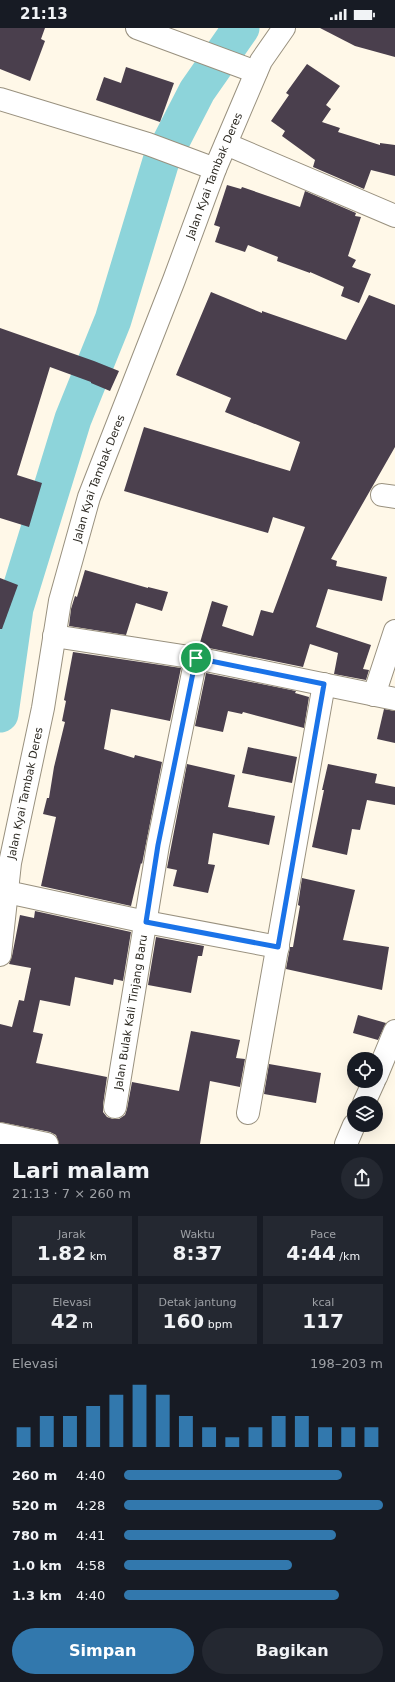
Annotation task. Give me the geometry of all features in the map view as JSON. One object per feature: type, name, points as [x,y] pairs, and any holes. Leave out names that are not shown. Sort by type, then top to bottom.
[{"type":"street","points":[[137,28],[249,69]]},
{"type":"street","name":"Jalan Kyai Tambak Deres","points":[[0,951],[10,863],[43,708],[60,601],[89,497],[174,280],[215,169],[226,144],[249,69],[261,61],[284,28]]},
{"type":"street","points":[[0,99],[166,150],[215,169]]},
{"type":"street","points":[[226,144],[395,216]]},
{"type":"street","points":[[374,695],[395,631]]},
{"type":"street","points":[[54,636],[196,658],[395,699]]},
{"type":"street","name":"Jalan Bulak Kali Tinjang Baru","points":[[115,1107],[158,845],[196,658]]},
{"type":"street","points":[[248,1113],[324,684]]},
{"type":"street","points":[[7,892],[146,922],[278,947]]},
{"type":"street","points":[[383,1061],[392,1040]]},
{"type":"street","points":[[346,1144],[351,1132]]},
{"type":"street","points":[[0,1134],[47,1144]]},
{"type":"building","points":[[0,28],[45,28],[41,39],[45,41],[30,81],[0,69]]},
{"type":"building","points":[[320,28],[395,28],[395,57],[355,46]]},
{"type":"building","points":[[307,64],[340,86],[326,105],[331,109],[322,122],[340,128],[338,132],[380,145],[380,143],[395,145],[395,176],[371,170],[364,189],[313,167],[315,160],[282,136],[285,131],[271,121],[289,95],[286,93]]},
{"type":"building","points":[[126,67],[174,83],[160,122],[96,100],[104,77],[121,83]]},
{"type":"building","points":[[227,185],[241,189],[242,187],[300,207],[305,191],[356,213],[355,216],[361,217],[348,256],[356,260],[352,267],[371,274],[359,303],[341,296],[344,287],[310,272],[277,261],[278,257],[248,245],[245,252],[215,242],[220,227],[214,225]]},
{"type":"building","points":[[211,292],[262,313],[262,311],[346,340],[369,295],[395,305],[395,447],[331,559],[337,561],[336,566],[387,577],[382,601],[328,589],[316,627],[371,645],[363,669],[369,670],[366,680],[334,674],[338,653],[310,644],[303,667],[199,646],[212,601],[228,606],[222,626],[253,636],[261,610],[273,613],[305,527],[273,517],[268,533],[124,491],[144,427],[290,471],[300,442],[225,412],[231,398],[176,375]]},
{"type":"building","points":[[0,328],[119,371],[110,391],[91,382],[50,367],[17,475],[42,483],[29,527],[0,518]]},
{"type":"building","points":[[85,570],[148,588],[168,592],[162,611],[136,603],[126,635],[69,626],[71,609],[75,596],[77,597]]},
{"type":"building","points":[[0,578],[18,585],[2,629],[0,629]]},
{"type":"building","points":[[73,652],[181,668],[170,721],[111,709],[104,749],[134,758],[135,755],[162,762],[142,864],[141,863],[131,906],[41,886],[56,817],[43,814],[47,798],[49,798],[54,767],[65,722],[62,721],[66,701],[64,700]]},
{"type":"building","points":[[206,673],[296,691],[295,693],[309,697],[304,728],[243,712],[242,714],[228,711],[223,732],[195,726]]},
{"type":"building","points":[[384,709],[395,711],[395,743],[377,739]]},
{"type":"building","points":[[248,747],[297,757],[292,783],[242,773]]},
{"type":"building","points":[[187,764],[235,775],[228,807],[275,816],[269,845],[213,833],[208,864],[215,865],[208,893],[173,886],[177,870],[167,868]]},
{"type":"building","points":[[328,764],[377,774],[375,783],[395,787],[395,805],[367,800],[360,830],[352,829],[347,855],[312,847]]},
{"type":"building","points":[[302,878],[355,890],[343,940],[389,947],[382,990],[286,969],[290,947],[293,947],[300,906],[298,905]]},
{"type":"building","points":[[35,911],[131,932],[123,981],[114,979],[113,985],[75,977],[70,1006],[40,1000],[33,1032],[43,1034],[36,1063],[107,1077],[103,1112],[107,1117],[119,1119],[125,1115],[132,1082],[179,1091],[191,1031],[240,1040],[236,1058],[245,1059],[240,1087],[210,1081],[200,1144],[59,1144],[56,1135],[50,1132],[0,1122],[0,1024],[12,1027],[19,1000],[24,1001],[31,968],[9,964],[20,915],[34,918]]},
{"type":"building","points":[[156,937],[204,946],[202,956],[198,956],[191,993],[148,985]]},
{"type":"building","points":[[358,1015],[386,1023],[378,1040],[353,1033]]},
{"type":"building","points":[[269,1064],[321,1073],[316,1103],[264,1094]]},
{"type":"waterway","points":[[0,714],[15,608],[73,419],[113,320],[161,161],[197,91],[241,28]]},
{"type":"route","points":[[196,658],[324,684],[278,947],[146,922],[158,845],[196,658]]}]
